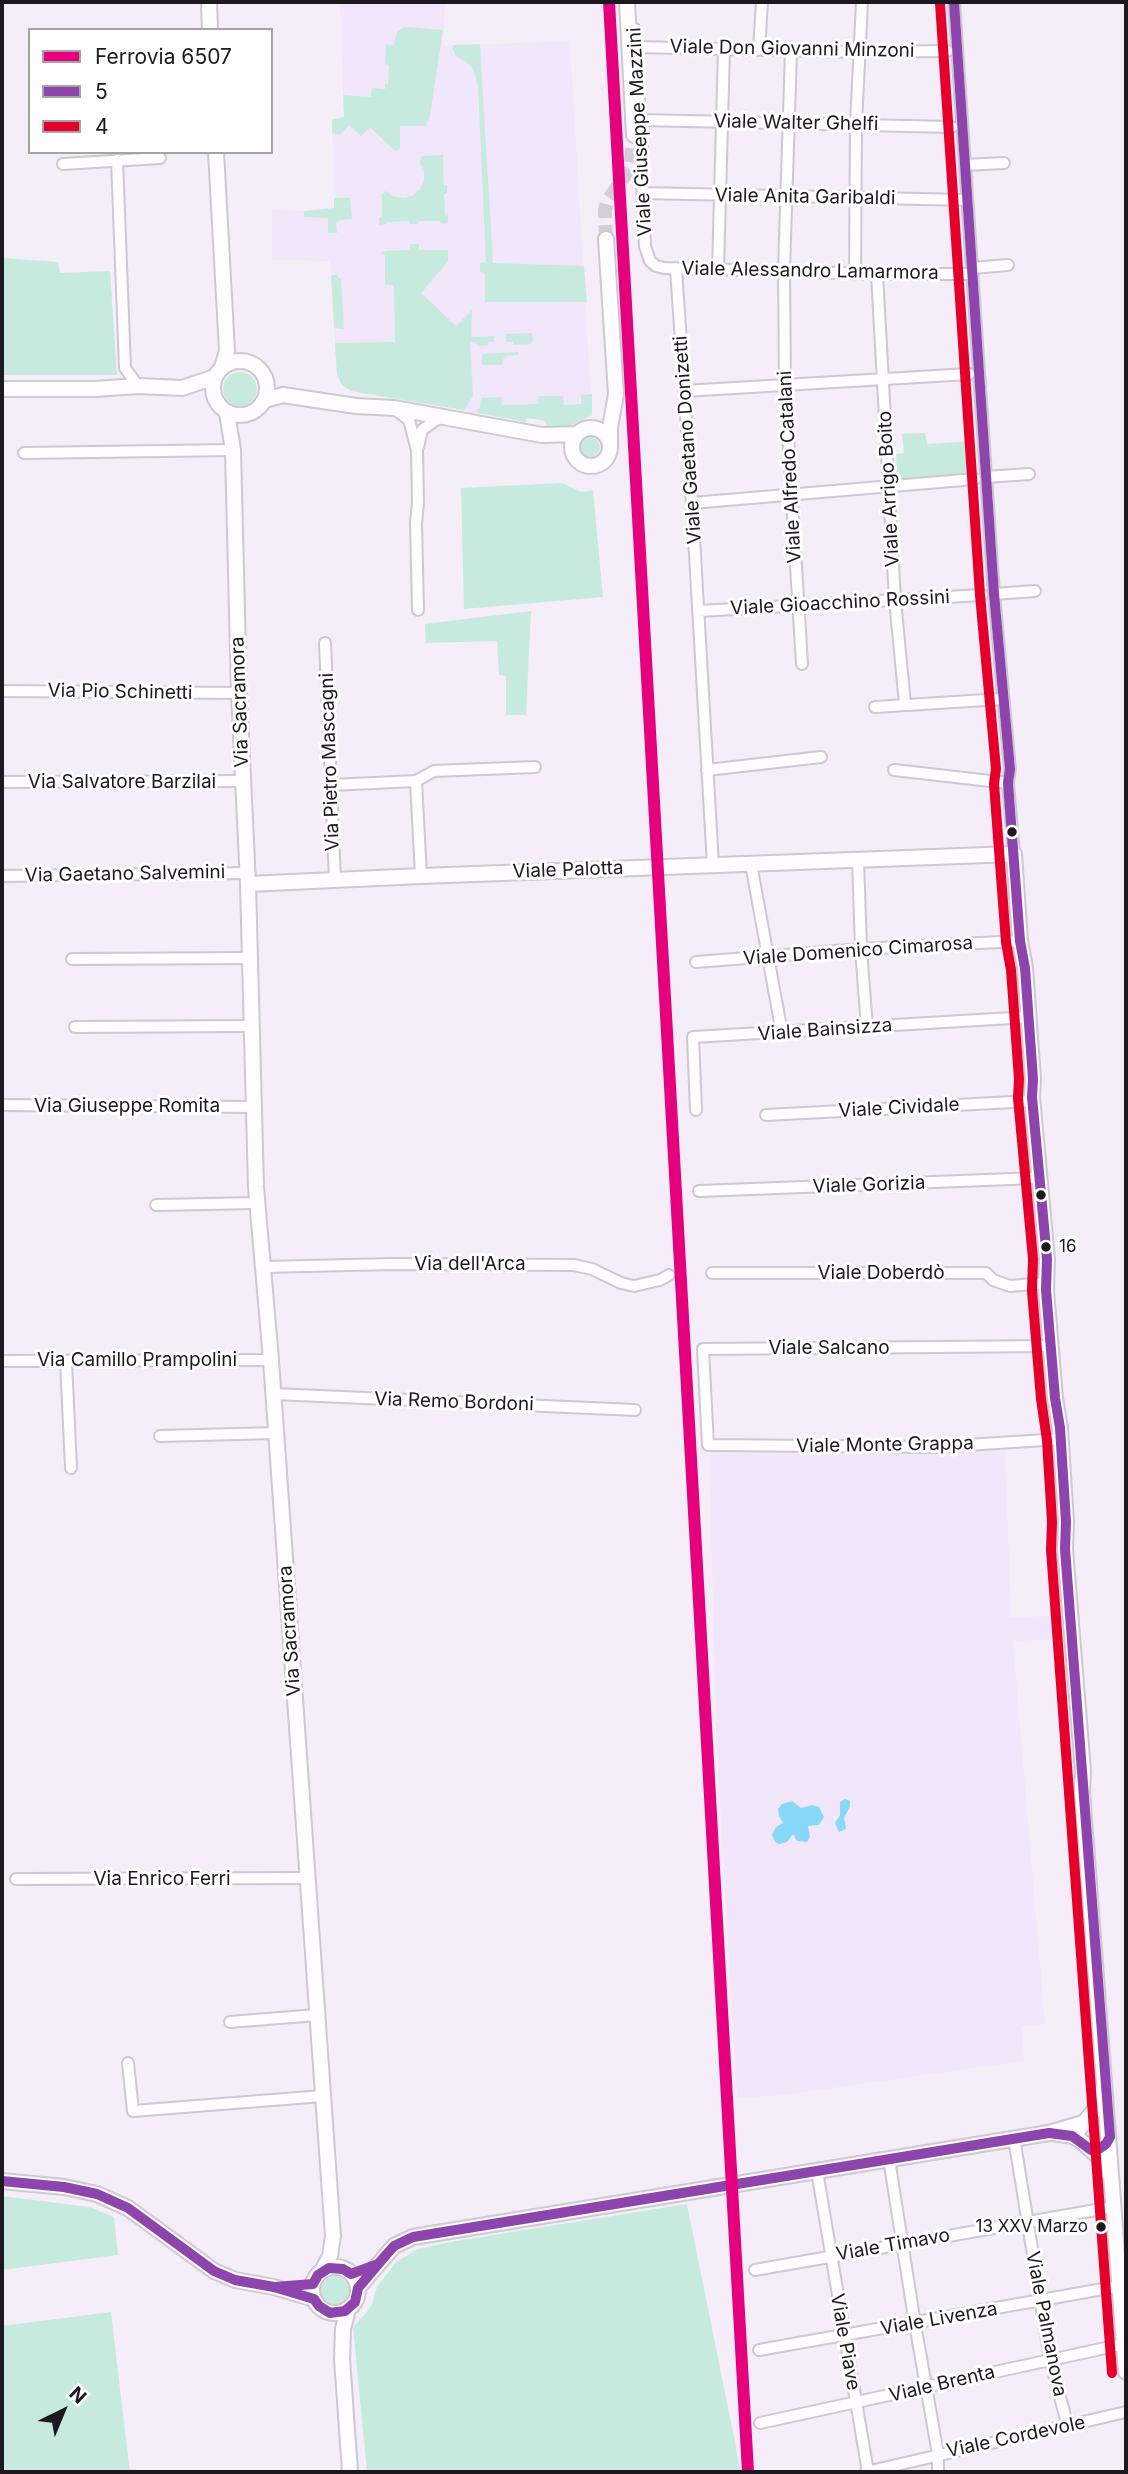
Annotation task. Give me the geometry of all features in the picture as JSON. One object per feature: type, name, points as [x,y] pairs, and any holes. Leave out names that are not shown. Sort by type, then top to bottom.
[{"type":"street","points":[[209,2],[210,28]]},
{"type":"street","name":"Viale Giuseppe Mazzini","points":[[627,2],[634,135]]},
{"type":"street","name":"Viale Giuseppe Mazzini","points":[[633,2],[641,120],[645,246],[650,261]]},
{"type":"street","points":[[759,50],[762,2]]},
{"type":"street","points":[[855,274],[856,124],[862,2]]},
{"type":"street","points":[[954,2],[972,271],[981,478],[1002,699],[1006,713],[1010,769],[1008,783],[1020,941],[1029,1017],[1038,1178],[1047,1259],[1045,1283],[1061,1439],[1065,1549],[1126,2372]]},
{"type":"street","name":"Viale Don Giovanni Minzoni","points":[[636,47],[859,52],[947,51]]},
{"type":"street","points":[[718,270],[724,50]]},
{"type":"street","name":"Viale Alfredo Catalani","points":[[791,51],[784,271],[785,385],[802,664]]},
{"type":"street","name":"Viale Walter Ghelfi","points":[[641,120],[952,127]]},
{"type":"street","points":[[215,400],[212,388],[227,351],[216,154]]},
{"type":"street","points":[[63,164],[160,158]]},
{"type":"street","points":[[117,160],[125,368],[138,386]]},
{"type":"street","points":[[965,165],[1004,163]]},
{"type":"street","name":"Viale Anita Garibaldi","points":[[643,193],[967,200]]},
{"type":"street","name":"Viale Giuseppe Mazzini","points":[[606,239],[616,394],[610,445]]},
{"type":"street","name":"Viale Alessandro Lamarmora","points":[[650,261],[664,268],[676,269],[855,274],[972,271],[1007,265]]},
{"type":"street","name":"Viale Gaetano Donizetti","points":[[676,269],[713,865]]},
{"type":"street","name":"Viale Arrigo Boito","points":[[877,274],[895,600],[905,704]]},
{"type":"street","points":[[2,389],[110,391],[182,388],[208,395],[227,413],[244,416],[253,413],[265,400],[268,386],[259,369],[244,361],[234,348],[225,323]]},
{"type":"street","points":[[182,388],[219,372],[229,363],[244,361]]},
{"type":"street","points":[[110,386],[125,368]]},
{"type":"street","points":[[684,391],[968,374]]},
{"type":"street","name":"Viale Giuseppe Mazzini","points":[[582,431],[604,410],[614,378]]},
{"type":"street","points":[[266,379],[283,388],[370,407]]},
{"type":"street","points":[[94,389],[110,386],[154,388]]},
{"type":"street","points":[[265,400],[283,396],[394,408],[531,434],[572,450]]},
{"type":"street","points":[[394,408],[409,420],[417,450],[418,503],[415,523],[418,610]]},
{"type":"street","name":"Via Sacramora","points":[[227,413],[233,450],[257,1203],[274,1394],[333,2236],[330,2256],[323,2271]]},
{"type":"street","name":"Via Sacramora","points":[[233,450],[244,416]]},
{"type":"street","points":[[417,450],[422,430],[439,417]]},
{"type":"street","points":[[531,434],[582,431],[600,430],[609,439],[610,445],[608,457],[595,466],[578,462],[572,450],[573,439],[582,431]]},
{"type":"street","points":[[24,453],[233,450]]},
{"type":"street","points":[[692,503],[1029,474]]},
{"type":"street","points":[[994,594],[1035,591]]},
{"type":"street","name":"Viale Gioacchino Rossini","points":[[699,611],[982,595]]},
{"type":"street","name":"Via Pietro Mascagni","points":[[325,643],[335,880]]},
{"type":"street","name":"Via Pio Schinetti","points":[[2,691],[239,693]]},
{"type":"street","points":[[875,706],[1002,699]]},
{"type":"street","points":[[708,771],[821,757]]},
{"type":"street","points":[[331,785],[416,781],[434,771],[535,767]]},
{"type":"street","points":[[894,770],[1008,783]]},
{"type":"street","name":"Via Salvatore Barzilai","points":[[2,782],[242,781]]},
{"type":"street","points":[[416,781],[421,876]]},
{"type":"street","name":"Viale Palotta","points":[[248,879],[335,880],[1014,854]]},
{"type":"street","points":[[858,860],[867,1028]]},
{"type":"street","points":[[751,864],[782,1033]]},
{"type":"street","name":"Via Gaetano Salvemini","points":[[2,876],[248,879]]},
{"type":"street","name":"Viale Domenico Cimarosa","points":[[696,962],[861,949],[1020,941]]},
{"type":"street","points":[[126,952],[249,956]]},
{"type":"street","points":[[72,959],[249,956]]},
{"type":"street","name":"Viale Bainsizza","points":[[696,1110],[693,1037],[1029,1017]]},
{"type":"street","points":[[75,1027],[252,1026]]},
{"type":"street","name":"Viale Cividale","points":[[766,1115],[1032,1101]]},
{"type":"street","name":"Via Giuseppe Romita","points":[[2,1105],[253,1107]]},
{"type":"street","name":"Viale Gorizia","points":[[699,1191],[1038,1178]]},
{"type":"street","points":[[156,1205],[257,1203]]},
{"type":"street","name":"Via dell'Arca","points":[[264,1267],[393,1264],[574,1265],[592,1269],[634,1286],[669,1275]]},
{"type":"street","name":"Viale Doberdò","points":[[712,1273],[986,1273],[993,1280],[1010,1286],[1045,1283]]},
{"type":"street","name":"Viale Salcano","points":[[708,1446],[703,1349],[1051,1346]]},
{"type":"street","name":"Via Camillo Prampolini","points":[[2,1361],[271,1360]]},
{"type":"street","points":[[66,1361],[71,1468]]},
{"type":"street","name":"Via Remo Bordoni","points":[[274,1394],[635,1409]]},
{"type":"street","points":[[160,1436],[276,1433]]},
{"type":"street","name":"Viale Monte Grappa","points":[[708,1446],[964,1446],[1061,1439]]},
{"type":"street","name":"Via Enrico Ferri","points":[[16,1879],[307,1878]]},
{"type":"street","points":[[230,2022],[317,2015]]},
{"type":"street","points":[[128,2063],[133,2111],[323,2096]]},
{"type":"street","points":[[1105,2078],[1100,2102],[1079,2128],[1085,2145],[1105,2166],[1110,2177]]},
{"type":"street","points":[[2,2180],[64,2187],[97,2194],[128,2208],[214,2271],[235,2280],[274,2287],[338,2313],[355,2302],[358,2288],[394,2246],[413,2237],[1049,2133],[1097,2118],[1105,2122],[1110,2133],[1106,2144],[1100,2149],[1063,2134],[1049,2133]]},
{"type":"street","name":"Viale Palmanova","points":[[1014,2138],[1050,2359],[1068,2427]]},
{"type":"street","points":[[889,2159],[938,2454],[938,2472]]},
{"type":"street","name":"Viale Piave","points":[[817,2171],[867,2472]]},
{"type":"street","name":"Viale Timavo","points":[[755,2270],[1113,2207]]},
{"type":"street","name":"Via Sacramora","points":[[333,2236],[347,2271]]},
{"type":"street","points":[[274,2287],[313,2284],[323,2271],[329,2268],[347,2271],[378,2264]]},
{"type":"street","points":[[347,2271],[358,2288]]},
{"type":"street","points":[[313,2284],[319,2304],[336,2331],[342,2359]]},
{"type":"street","name":"Viale Livenza","points":[[759,2350],[1120,2286]]},
{"type":"street","points":[[348,2309],[343,2329],[342,2359],[350,2472]]},
{"type":"street","name":"Viale Brenta","points":[[760,2423],[1124,2343]]},
{"type":"street","name":"Viale Cordevole","points":[[867,2472],[1126,2412]]},
{"type":"shaded area","points":[[340,2],[445,2],[443,46],[570,41],[592,415],[575,424],[557,427],[546,425],[546,421],[527,418],[525,422],[351,391],[342,385],[337,375],[330,261],[272,260],[272,210],[334,208],[332,120],[344,117]]},
{"type":"shaded area","points":[[1005,1451],[1011,1617],[1063,1616],[1064,1639],[1013,1641],[1045,2024],[1022,2026],[1024,2061],[784,2095],[737,2098],[717,1752],[709,1454]]},
{"type":"green space","points":[[405,27],[443,30],[426,126],[400,126],[400,148],[396,152],[370,127],[361,136],[349,125],[340,135],[332,133],[332,120],[344,117],[343,95],[371,97],[372,88],[385,89],[385,84],[388,84],[389,65],[385,64],[386,44],[394,45],[397,32]]},
{"type":"green space","points":[[480,44],[493,263],[584,266],[587,302],[485,302],[485,273],[480,272],[480,263],[486,262],[478,86],[473,69],[456,56],[452,47]]},
{"type":"green space","points":[[443,155],[444,185],[447,185],[447,193],[444,194],[445,215],[448,216],[448,223],[419,221],[418,224],[409,224],[409,221],[379,225],[379,218],[382,217],[382,194],[386,191],[392,196],[412,196],[424,181],[424,170],[419,162],[422,156]]},
{"type":"green space","points":[[334,198],[350,198],[352,219],[336,222],[337,233],[328,233],[328,218],[304,217],[304,211],[334,208]]},
{"type":"green space","points":[[410,244],[419,244],[419,250],[448,250],[448,261],[421,293],[456,326],[472,310],[471,337],[494,336],[494,342],[488,342],[488,345],[482,346],[470,341],[473,396],[464,410],[351,391],[342,385],[337,375],[335,343],[395,342],[394,285],[385,285],[385,255],[381,254],[381,251],[410,250]]},
{"type":"green space","points":[[2,258],[58,262],[60,273],[110,271],[117,375],[2,375]]},
{"type":"green space","points":[[331,275],[341,278],[344,329],[334,328]]},
{"type":"green space","points":[[532,333],[533,341],[530,344],[513,345],[513,342],[506,342],[506,334]]},
{"type":"green space","points":[[518,352],[518,355],[506,356],[502,365],[482,365],[482,354]]},
{"type":"green space","points":[[240,372],[252,377],[257,389],[252,401],[240,406],[228,401],[223,389],[228,377]]},
{"type":"green space","points":[[592,394],[592,415],[567,427],[546,425],[546,421],[527,418],[525,422],[475,412],[480,408],[481,398],[501,397],[502,405],[538,404],[539,396],[563,396],[564,405],[581,404],[581,395]]},
{"type":"green space","points":[[925,433],[927,444],[973,441],[975,472],[897,479],[896,454],[904,453],[902,434]]},
{"type":"green space","points":[[590,437],[597,440],[600,447],[597,454],[590,457],[583,454],[580,447],[583,440]]},
{"type":"green space","points":[[562,483],[582,492],[593,490],[603,597],[464,609],[461,488]]},
{"type":"green space","points":[[531,611],[526,715],[506,715],[506,676],[499,675],[497,641],[426,643],[425,624]]},
{"type":"green space","points":[[2,2196],[90,2207],[114,2217],[118,2255],[2,2270]]},
{"type":"green space","points":[[687,2204],[741,2472],[367,2472],[353,2327],[372,2304],[377,2287],[396,2262],[418,2249],[450,2242]]},
{"type":"green space","points":[[335,2276],[346,2280],[350,2291],[346,2302],[335,2306],[324,2302],[320,2291],[324,2280]]},
{"type":"green space","points":[[111,2312],[129,2465],[130,2470],[137,2472],[2,2472],[2,2326]]},
{"type":"water","points":[[845,1799],[850,1801],[844,1818],[846,1829],[839,1832],[835,1823],[840,1815],[840,1802]]},
{"type":"water","points":[[792,1801],[801,1808],[812,1805],[819,1807],[824,1817],[819,1825],[808,1826],[810,1837],[807,1842],[797,1841],[793,1834],[787,1842],[779,1844],[772,1835],[776,1827],[783,1823],[778,1809],[782,1804]]},
{"type":"tunnel","points":[[606,239],[607,202],[630,168],[634,135]]},
{"type":"rail line","name":"6507","points":[[609,2],[748,2472]]},
{"type":"transit line","name":"5","points":[[2,2181],[64,2187],[97,2194],[128,2208],[214,2271],[235,2280],[274,2287],[313,2284],[318,2275],[329,2268],[343,2269],[351,2274],[378,2264],[394,2246],[413,2237],[1049,2133],[1072,2136],[1091,2150],[1099,2149],[1110,2137],[1065,1549],[1066,1522],[1060,1428],[1046,1290],[1047,1259],[994,594],[954,2]]},
{"type":"transit line","name":"4","points":[[940,3],[980,595],[996,769],[994,784],[1006,942],[1011,970],[1018,1098],[1033,1259],[1032,1291],[1047,1440],[1051,1550],[1112,2373]]},
{"type":"transit line","name":"5","points":[[274,2287],[314,2299],[330,2313],[345,2311],[355,2302],[358,2288],[386,2255]]},
{"type":"place","name":"16","points":[[1046,1247]]},
{"type":"place","name":"13 XXV Marzo","points":[[1101,2227]]}]
